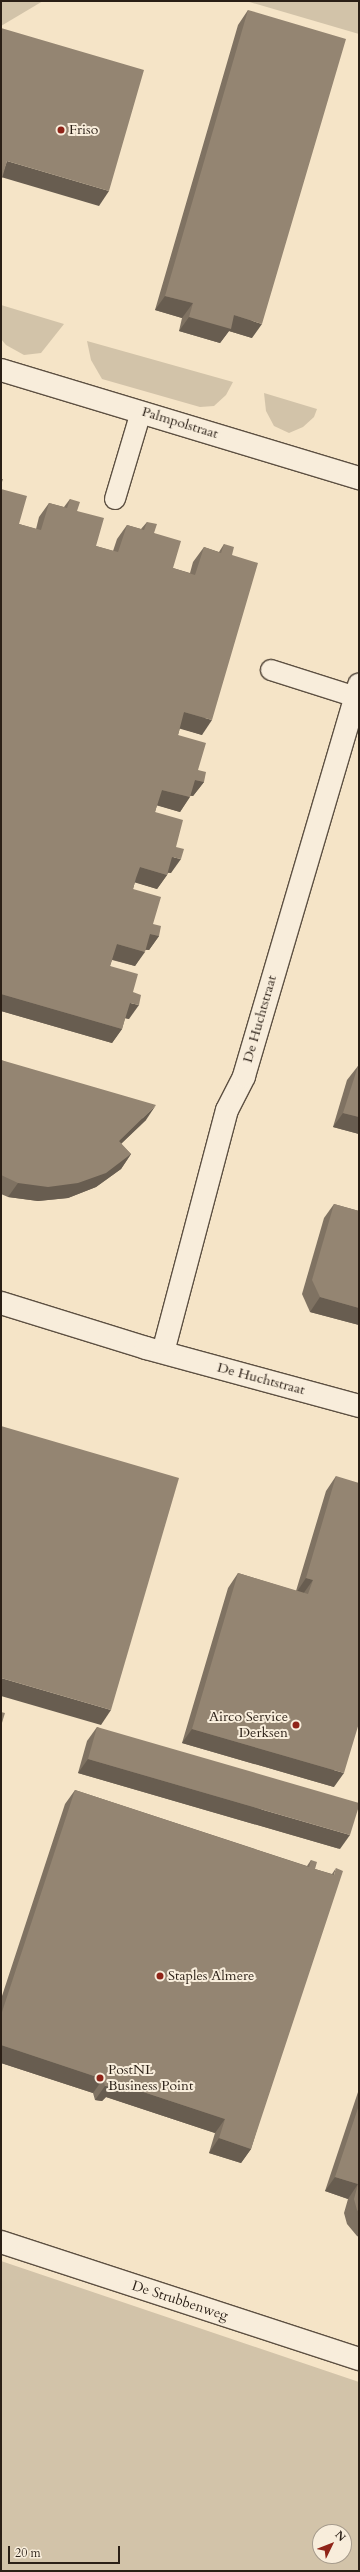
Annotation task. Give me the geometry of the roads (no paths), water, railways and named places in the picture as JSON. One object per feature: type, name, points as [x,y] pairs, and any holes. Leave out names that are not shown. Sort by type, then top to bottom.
[{"type":"street","name":"Palmpolstraat","points":[[1,370],[359,478]]},
{"type":"street","name":"De Huchtstraat","points":[[163,1352],[227,1110],[244,1076],[357,691]]},
{"type":"street","name":"De Huchtstraat","points":[[1,1303],[163,1352],[359,1406]]},
{"type":"street","name":"De Strubbenweg","points":[[1,2242],[359,2359]]},
{"type":"lane","points":[[115,499],[141,412]]},
{"type":"lane","points":[[271,670],[357,691]]},
{"type":"place","name":"Friso","points":[[61,130]]},
{"type":"place","name":"Airco Service Derksen","points":[[296,1725]]},
{"type":"place","name":"Staples Almere","points":[[160,1976]]},
{"type":"place","name":"PostNL Business Point","points":[[100,2078]]}]
